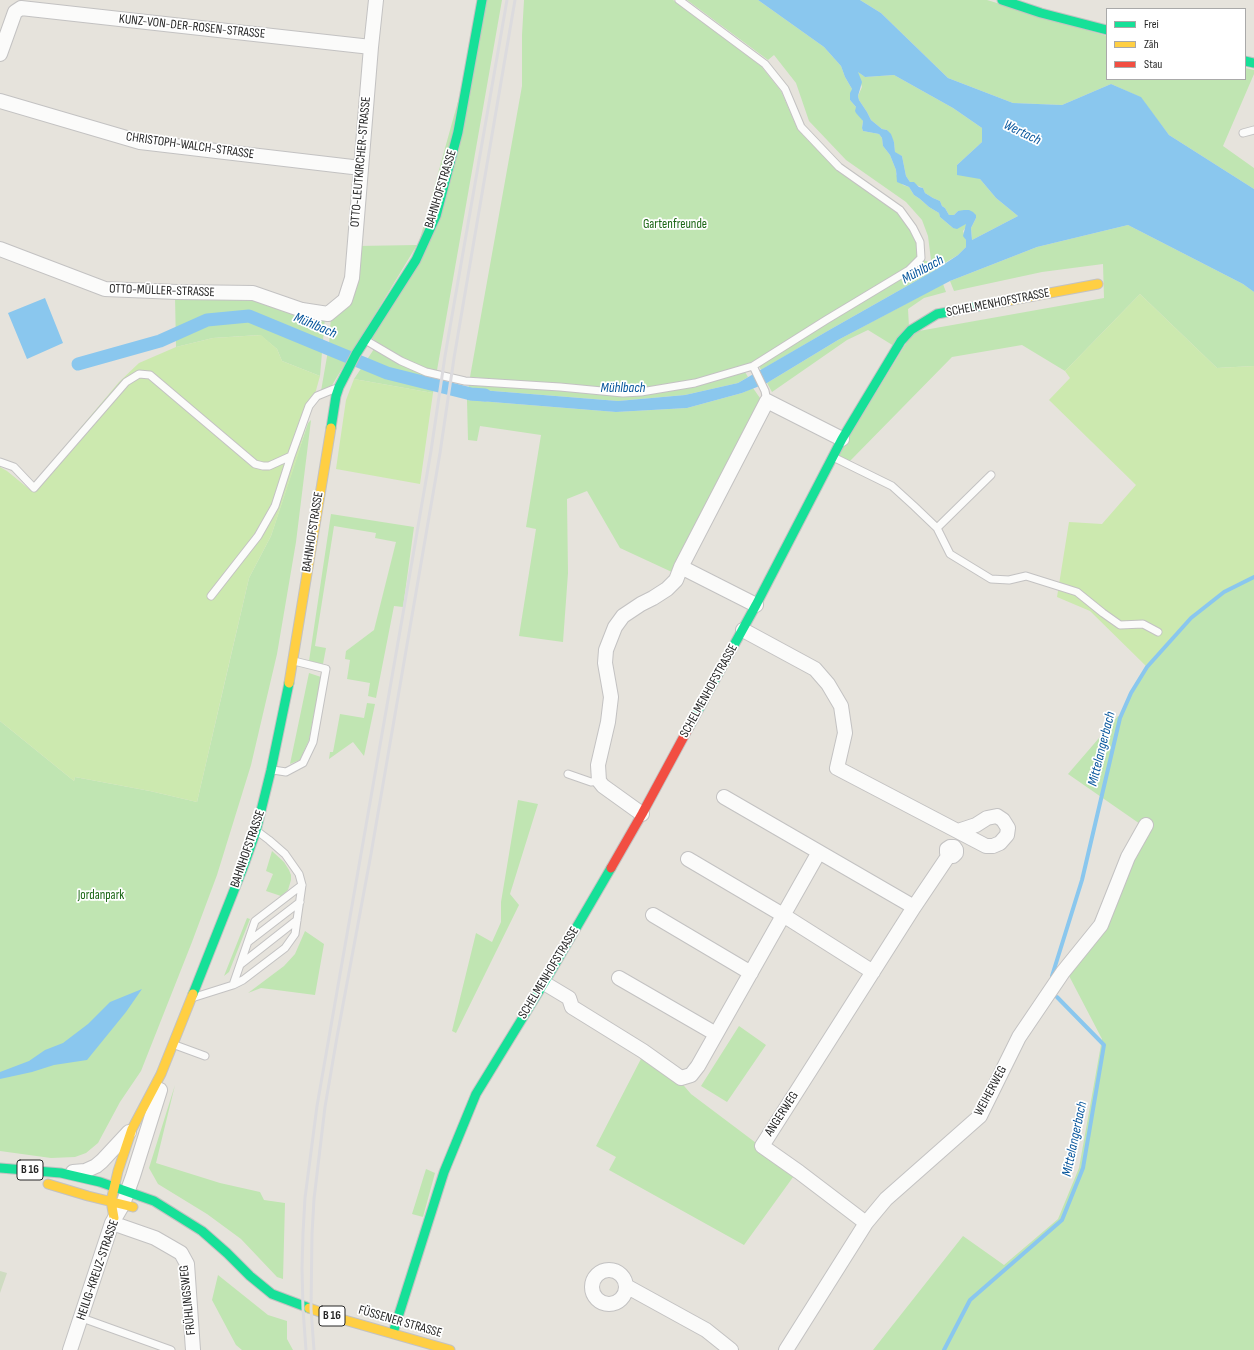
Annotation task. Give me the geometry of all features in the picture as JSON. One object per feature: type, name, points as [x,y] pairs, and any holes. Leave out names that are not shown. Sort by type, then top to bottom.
[{"type":"street","name":"OTTO-LEUTKIRCHER-STRASSE","points":[[328,314],[344,300],[352,278],[360,168],[376,0]]},
{"type":"street","name":"BAHNHOFSTRASSE","points":[[61,1173],[85,1171],[96,1166],[132,1128],[161,1074],[244,865],[256,831],[271,770],[293,661],[336,396],[356,354],[416,260],[436,216],[458,132],[482,0]]},
{"type":"street","points":[[1002,0],[1040,13],[1106,30]]},
{"type":"street","name":"KUNZ-VON-DER-ROSEN-STRASSE","points":[[0,54],[15,12],[21,8],[371,47]]},
{"type":"street","name":"CHRISTOPH-WALCH-STRASSE","points":[[0,101],[140,142],[360,168]]},
{"type":"street","name":"OTTO-MÜLLER-STRASSE","points":[[0,249],[105,289],[253,293],[302,310],[328,314]]},
{"type":"street","name":"SCHELMENHOFSTRASSE","points":[[393,1333],[444,1172],[476,1094],[544,983],[642,814],[743,630],[842,439],[901,341],[911,330],[937,314],[1098,284]]},
{"type":"street","points":[[642,814],[603,786],[599,781],[598,766],[608,722],[611,697],[605,663],[606,650],[610,639],[623,616],[667,589],[676,580],[681,567],[766,396],[842,439]]},
{"type":"street","points":[[681,567],[756,605]]},
{"type":"street","name":"SCHELMENHOFSTRASSE","points":[[743,630],[814,669],[828,684],[841,706],[845,732],[837,768],[958,831]]},
{"type":"street","points":[[724,797],[914,907]]},
{"type":"street","name":"WEIHERWEG","points":[[786,1350],[866,1223],[886,1199],[980,1116],[1019,1037],[1063,972],[1101,925],[1128,857],[1146,825]]},
{"type":"street","points":[[544,983],[569,998],[572,1007],[643,1051],[681,1078],[691,1075],[698,1066],[751,973],[818,852]]},
{"type":"street","name":"ANGERWEG","points":[[866,1223],[762,1146],[914,907],[949,855]]},
{"type":"street","points":[[688,859],[783,915],[873,972]]},
{"type":"street","points":[[653,915],[751,973]]},
{"type":"street","points":[[619,978],[716,1034]]},
{"type":"street","name":"BAHNHOFSTRASSE","points":[[119,1196],[160,1090],[161,1074]]},
{"type":"street","name":"BAHNHOFSTRASSE","points":[[119,1196],[132,1128]]},
{"type":"street","name":"B 16","points":[[0,1169],[88,1196],[119,1196]]},
{"type":"street","name":"B 16","points":[[0,1169],[61,1173],[100,1182],[140,1209]]},
{"type":"street","name":"FÜSSENER STRASSE","points":[[119,1196],[154,1201],[202,1232],[272,1294],[334,1317],[450,1350]]},
{"type":"street","name":"HEILIG-KREUZ-STRASSE","points":[[70,1350],[82,1318],[113,1221],[119,1196]]},
{"type":"street","name":"FÜSSENER STRASSE","points":[[160,1216],[202,1232]]},
{"type":"street","name":"FRÜHLINGSWEG","points":[[113,1221],[155,1238],[181,1253],[187,1264],[193,1350]]},
{"type":"street","points":[[626,1286],[706,1330],[731,1350]]},
{"type":"lane","points":[[365,340],[402,361],[426,372],[465,381],[560,387],[623,393],[641,392],[695,383],[755,369],[826,320],[909,270],[921,258],[920,242],[913,228],[900,210],[839,168],[801,127],[785,89],[765,64],[679,0]]},
{"type":"lane","points":[[1243,133],[1254,130]]},
{"type":"lane","points":[[755,369],[766,396]]},
{"type":"lane","points":[[0,462],[14,467],[34,488],[126,382],[139,374],[150,375],[255,464],[269,466],[291,456]]},
{"type":"lane","points":[[211,596],[258,536],[275,506],[309,406],[317,396],[339,387]]},
{"type":"lane","points":[[833,457],[892,486],[937,528],[950,554],[991,579],[1009,580],[1026,576],[1077,592],[1120,625],[1143,624],[1158,632]]},
{"type":"lane","points":[[937,528],[991,474]]},
{"type":"lane","points":[[271,770],[286,772],[303,763],[313,742],[326,669],[293,661]]},
{"type":"lane","points":[[568,774],[591,782],[599,781]]},
{"type":"lane","points":[[191,998],[233,985],[243,980],[285,948],[295,934],[302,885],[299,874],[286,854],[270,840],[256,831]]},
{"type":"lane","points":[[233,985],[255,921],[302,885]]},
{"type":"lane","points":[[248,942],[300,902]]},
{"type":"lane","points":[[240,964],[297,920]]},
{"type":"lane","points":[[173,1044],[205,1056]]},
{"type":"lane","points":[[82,1318],[171,1350]]},
{"type":"green space","points":[[486,0],[502,0],[433,393],[354,379],[378,343],[372,338],[408,282]]},
{"type":"green space","name":"Gartenfreunde","points":[[524,0],[673,0],[761,66],[781,91],[798,130],[837,170],[898,212],[911,230],[917,244],[918,256],[908,267],[827,315],[746,366],[698,379],[643,389],[622,390],[470,377],[522,86]]},
{"type":"green space","points":[[687,0],[758,0],[824,47],[841,66],[852,89],[850,100],[856,107],[863,121],[863,131],[879,134],[882,138],[883,146],[890,155],[896,170],[896,174],[903,185],[909,187],[914,195],[939,213],[940,217],[953,228],[962,226],[966,223],[966,227],[963,231],[966,240],[966,247],[958,255],[943,264],[931,260],[928,236],[922,220],[906,202],[846,160],[809,121],[796,83],[774,55],[768,60]]},
{"type":"green space","points":[[860,0],[987,0],[1106,36],[1106,80],[1246,80],[1246,68],[1254,70],[1254,74],[1223,146],[1254,168],[1254,189],[1169,135],[1140,97],[1111,84],[1062,105],[1013,103],[948,78],[881,13]]},
{"type":"green space","points":[[857,71],[865,77],[894,75],[953,108],[982,128],[982,142],[957,165],[980,179],[996,198],[1018,216],[972,240],[971,228],[976,218],[958,211],[954,215],[949,215],[940,201],[925,193],[923,188],[910,182],[906,176],[902,156],[895,153],[894,142],[887,130],[882,129],[871,120],[859,100],[858,96],[862,87]]},
{"type":"green space","points":[[1128,225],[1243,284],[1254,292],[1254,366],[1217,368],[1140,294],[1065,371],[1022,345],[952,357],[850,461],[838,455],[913,332],[1104,298],[1103,264],[1042,272],[954,291],[950,281],[1037,247]]},
{"type":"green space","points":[[417,245],[331,387],[321,391],[329,345],[331,316],[347,302],[357,246]]},
{"type":"green space","points":[[921,259],[934,264],[937,269],[761,370],[759,366]]},
{"type":"green space","points":[[943,284],[946,292],[924,298],[908,309],[909,327],[894,346],[868,330],[847,340],[772,392],[767,383],[838,340]]},
{"type":"green space","points":[[1140,294],[1217,368],[1254,366],[1254,576],[1223,591],[1190,617],[1146,666],[1090,611],[1057,597],[1069,522],[1102,524],[1136,485],[1049,400],[1070,378],[1065,371]]},
{"type":"green space","points":[[175,296],[253,297],[325,317],[320,376],[282,361],[277,349],[260,335],[213,338],[176,347]]},
{"type":"green space","points":[[261,335],[277,349],[282,361],[320,376],[299,452],[271,536],[249,578],[197,802],[150,791],[75,777],[74,781],[0,721],[0,467],[29,489],[119,382],[139,363],[176,347],[213,338]]},
{"type":"green space","points":[[745,372],[748,377],[738,383],[685,395],[618,401],[468,389],[469,385],[560,389],[623,396],[696,385]]},
{"type":"green space","points":[[354,379],[433,393],[420,484],[336,469],[346,400]]},
{"type":"green space","points":[[753,388],[762,401],[674,573],[620,548],[587,491],[567,499],[568,573],[563,642],[519,636],[536,529],[526,527],[541,435],[480,426],[477,441],[468,440],[467,400],[616,412],[687,408],[742,393]]},
{"type":"green space","name":"Jordanpark","points":[[311,420],[296,542],[277,654],[251,765],[217,875],[141,1071],[120,1102],[98,1143],[86,1153],[75,1157],[51,1158],[0,1151],[0,721],[74,781],[75,777],[150,791],[197,802],[249,578],[271,536],[308,423]]},
{"type":"green space","points":[[331,514],[414,527],[403,607],[394,606],[376,698],[368,696],[370,683],[347,679],[350,660],[345,659],[346,651],[374,630],[396,542],[375,538],[376,533],[334,526],[315,646],[326,648],[323,664],[309,661]]},
{"type":"green space","points":[[1254,578],[1254,1350],[873,1350],[963,1236],[1004,1265],[1058,1219],[1079,1168],[1102,1039],[1067,972],[1076,960],[1143,826],[1068,774],[1118,716],[1121,718],[1132,694],[1148,667],[1192,619],[1224,593]]},
{"type":"green space","points":[[309,673],[321,677],[309,740],[300,760],[290,764]]},
{"type":"green space","points":[[367,703],[375,704],[364,756],[353,742],[329,759],[330,752],[333,752],[340,714],[364,718]]},
{"type":"green space","points":[[518,800],[538,804],[510,894],[519,905],[456,1033],[452,1031],[476,933],[492,942],[501,922],[501,902]]},
{"type":"green space","points":[[272,851],[284,862],[291,875],[288,890],[281,896],[266,891],[273,874],[266,871]]},
{"type":"green space","points":[[247,918],[250,919],[229,972],[224,976]]},
{"type":"green space","points":[[305,931],[324,944],[315,995],[261,988],[248,993],[284,966],[295,954]]},
{"type":"green space","points":[[739,1026],[766,1045],[727,1102],[701,1086]]},
{"type":"green space","points":[[643,1055],[679,1080],[691,1094],[796,1173],[744,1245],[609,1170],[616,1157],[596,1146]]},
{"type":"green space","points":[[175,1085],[156,1163],[220,1183],[260,1192],[264,1200],[285,1203],[283,1279],[277,1277],[241,1239],[207,1214],[158,1184],[149,1168]]},
{"type":"green space","points":[[426,1169],[435,1173],[423,1217],[412,1214]]},
{"type":"green space","points":[[0,1271],[7,1273],[0,1293]]},
{"type":"green space","points":[[218,1275],[268,1315],[287,1321],[287,1339],[293,1350],[242,1350],[236,1345],[212,1300]]},
{"type":"water","name":"Wertach","points":[[758,0],[860,0],[881,13],[948,78],[1013,103],[1062,105],[1111,84],[1141,97],[1169,135],[1254,189],[1254,292],[1243,284],[1128,225],[1037,247],[950,281],[838,340],[767,383],[742,393],[687,408],[616,412],[467,400],[468,389],[618,401],[685,395],[738,383],[937,269],[958,255],[966,247],[966,240],[963,236],[966,224],[957,229],[953,228],[940,217],[939,213],[914,195],[909,187],[897,182],[896,170],[890,155],[883,146],[882,138],[879,134],[863,131],[863,121],[856,113],[856,107],[850,100],[850,93],[852,89],[841,66],[824,47]],"holes":[[[858,72],[865,77],[894,75],[953,108],[982,128],[982,142],[957,165],[957,175],[980,179],[996,198],[1018,216],[972,240],[971,228],[976,218],[976,215],[973,212],[964,210],[958,211],[954,215],[949,215],[940,201],[925,193],[923,188],[919,187],[914,182],[910,182],[906,176],[902,156],[895,152],[891,134],[871,120],[859,100],[858,96],[862,82]]]},
{"type":"water","points":[[45,298],[63,343],[27,359],[8,313]]},
{"type":"water","points":[[142,989],[126,1012],[87,1060],[54,1065],[32,1072],[0,1079],[0,1072],[29,1061],[45,1050],[63,1043],[88,1024],[110,1002]]},
{"type":"waterway","name":"Mühlbach","points":[[78,364],[160,341],[207,320],[249,316],[387,373],[471,394],[485,395]]},
{"type":"waterway","name":"Mittelangerbach","points":[[1052,976],[1082,880],[1120,718],[1131,693],[1147,667],[1191,618],[1224,592],[1254,577]]},
{"type":"waterway","name":"Mittelangerbach","points":[[944,1350],[970,1300],[1062,1220],[1083,1168],[1104,1045],[1057,997]]},
{"type":"railway","points":[[306,1350],[303,1309],[303,1233],[305,1198],[317,1106],[431,451],[445,356],[507,0]]},
{"type":"railway","points":[[314,1350],[311,1309],[312,1234],[314,1199],[325,1107],[371,854],[440,453],[454,358],[515,0]]},
{"type":"traffic: fast","points":[[331,428],[336,396],[339,387],[356,354],[416,260],[436,216],[458,132],[482,0]]},
{"type":"traffic: fast","points":[[1002,0],[1041,13],[1106,30]]},
{"type":"traffic: fast","points":[[1246,61],[1254,63]]},
{"type":"traffic: fast","points":[[689,727],[756,605],[842,439],[901,341],[911,330],[937,314],[996,303]]},
{"type":"traffic: fast","points":[[193,994],[256,831],[271,770],[289,683]]},
{"type":"traffic: fast","points":[[393,1333],[444,1172],[476,1094],[544,983],[611,868]]},
{"type":"traffic: fast","points":[[0,1168],[61,1173],[100,1182],[154,1201],[202,1231],[250,1276],[272,1294],[309,1308]]},
{"type":"traffic: slow","points":[[996,303],[1098,284]]},
{"type":"traffic: slow","points":[[289,683],[331,428]]},
{"type":"traffic: slow","points":[[114,1218],[111,1201],[118,1171],[132,1129],[161,1074],[193,994]]},
{"type":"traffic: slow","points":[[48,1184],[133,1207]]},
{"type":"traffic: slow","points":[[309,1308],[334,1317],[450,1350]]},
{"type":"traffic: jam","points":[[611,868],[689,727]]}]
